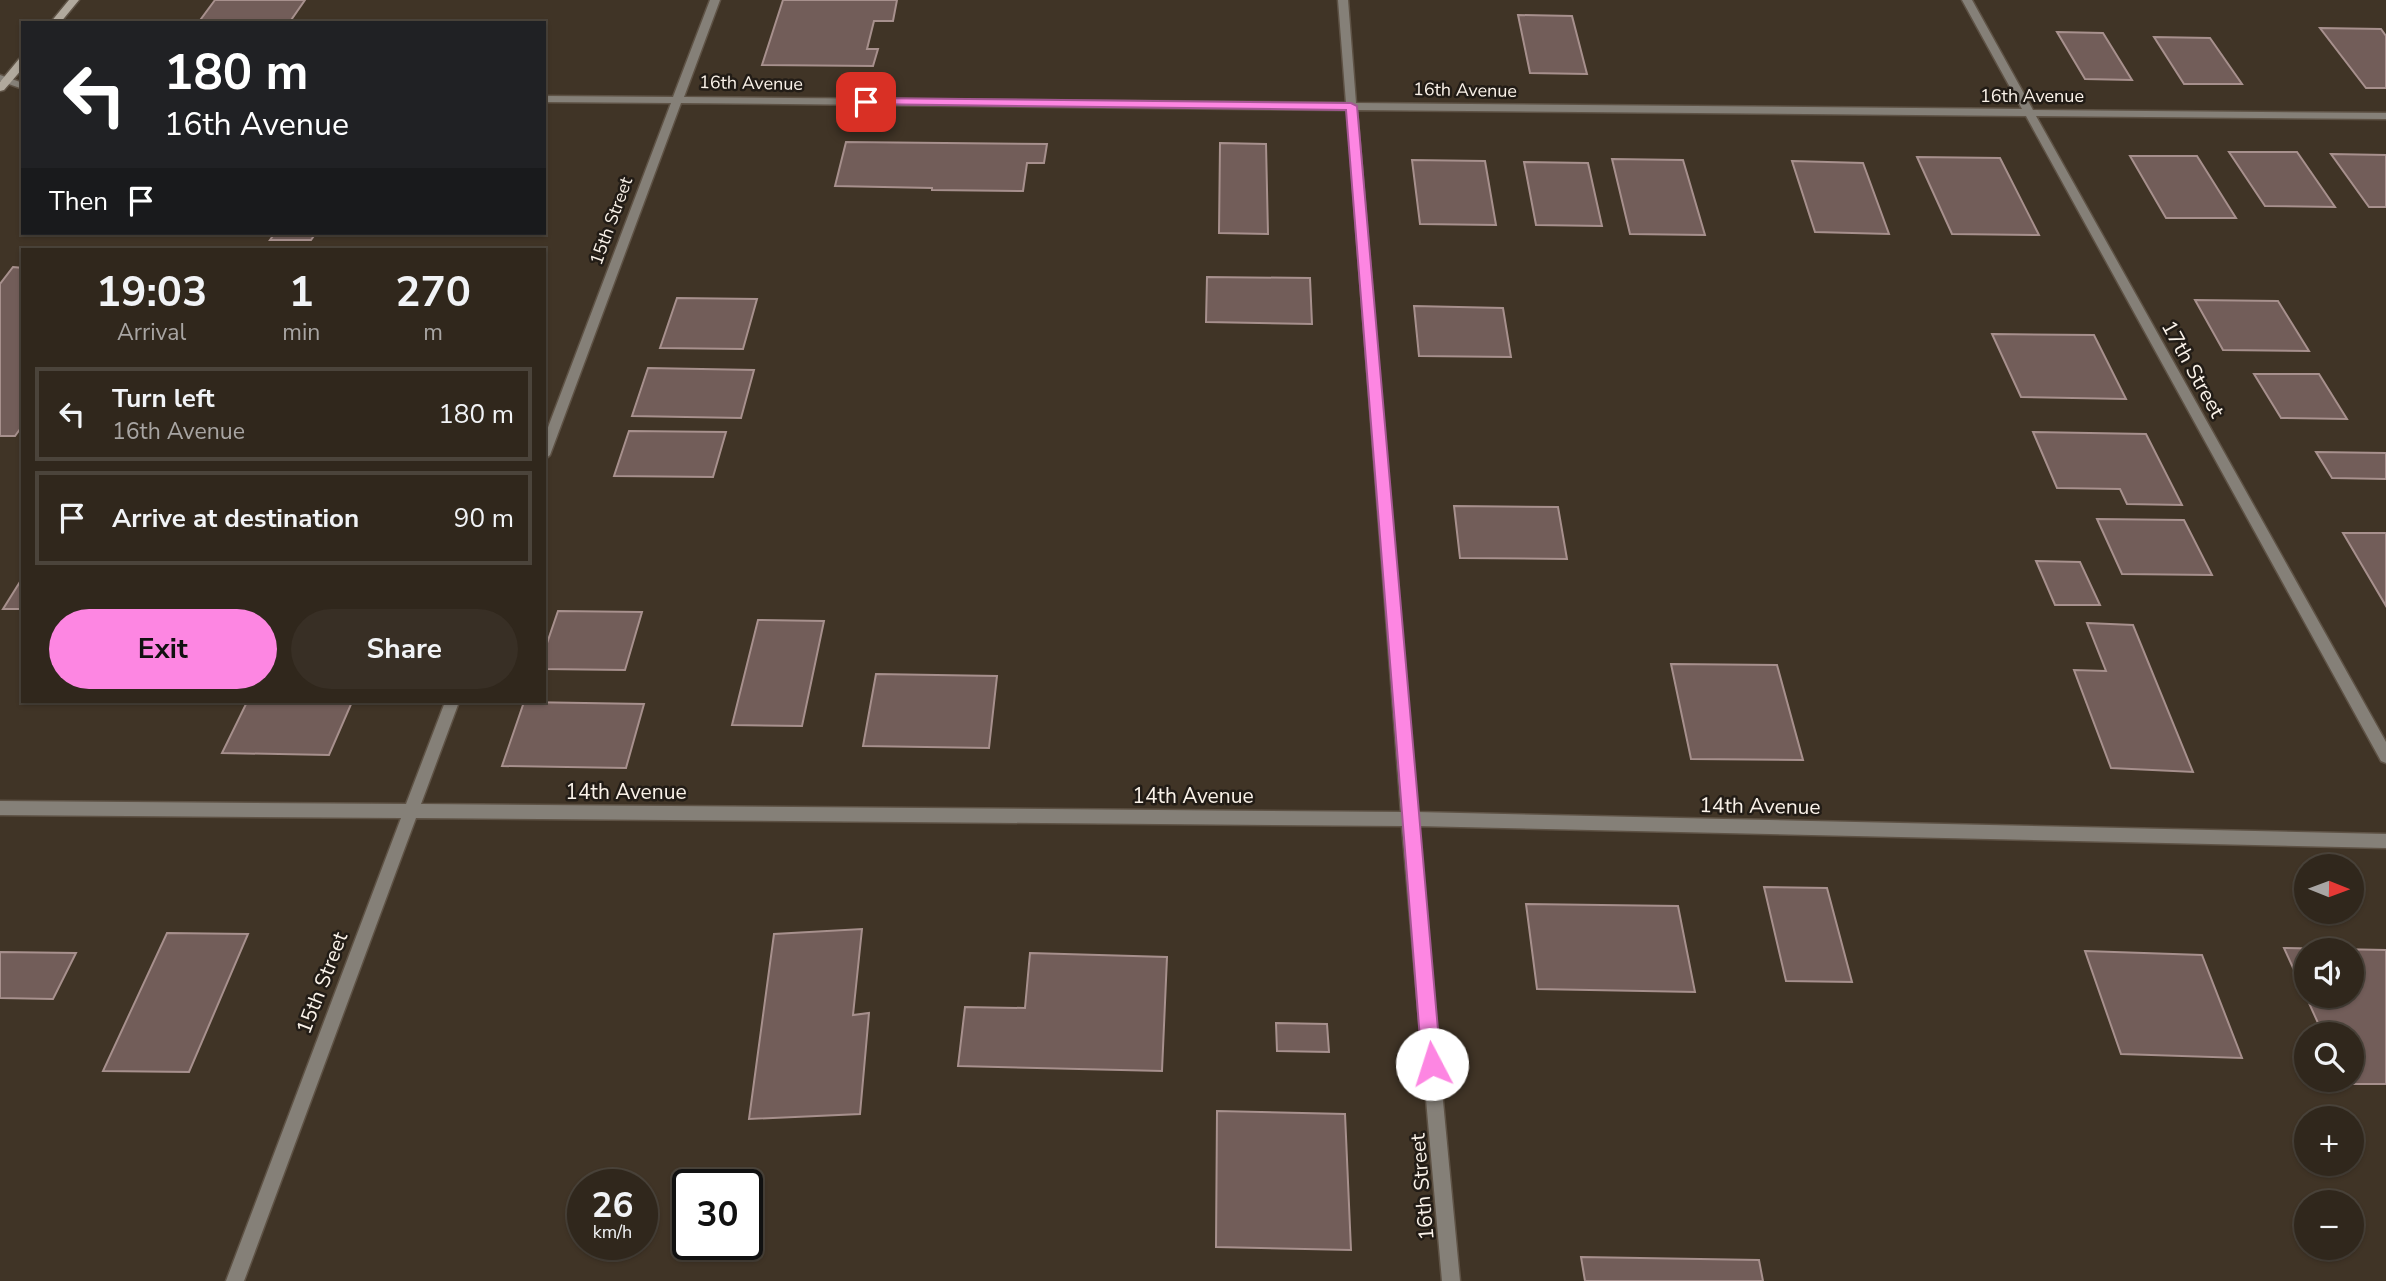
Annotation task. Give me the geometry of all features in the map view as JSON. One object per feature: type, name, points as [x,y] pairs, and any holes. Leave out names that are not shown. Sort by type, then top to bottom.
[{"type":"main road","points":[[57,21],[75,0]]},
{"type":"main road","points":[[2,82],[21,63]]},
{"type":"street","name":"15th Street","points":[[546,450],[715,0]]},
{"type":"street","name":"16th Street","points":[[1343,0],[1409,819],[1451,1281]]},
{"type":"street","name":"17th Street","points":[[1966,0],[2386,756]]},
{"type":"street","points":[[2,82],[21,86]]},
{"type":"street","name":"16th Avenue","points":[[546,99],[2386,116]]},
{"type":"street","name":"15th Street","points":[[235,1281],[452,703]]},
{"type":"street","name":"14th Avenue","points":[[0,808],[1409,819],[2386,841]]},
{"type":"building","points":[[215,0],[305,0],[290,21],[199,21]]},
{"type":"building","points":[[783,0],[897,0],[893,21],[874,21],[867,49],[878,49],[873,66],[762,65]]},
{"type":"building","points":[[1518,15],[1572,16],[1587,74],[1530,73]]},
{"type":"building","points":[[2320,28],[2381,29],[2386,36],[2386,88],[2366,88]]},
{"type":"building","points":[[2057,32],[2103,33],[2132,80],[2085,79]]},
{"type":"building","points":[[2154,37],[2210,38],[2242,84],[2184,84]]},
{"type":"building","points":[[846,142],[1047,144],[1044,163],[1027,163],[1023,191],[835,186]]},
{"type":"building","points":[[1220,143],[1266,144],[1268,234],[1219,233]]},
{"type":"building","points":[[2229,152],[2297,152],[2335,207],[2265,206]]},
{"type":"building","points":[[2331,154],[2386,155],[2386,207],[2369,207]]},
{"type":"building","points":[[2130,156],[2197,156],[2236,218],[2166,218]]},
{"type":"building","points":[[1917,157],[2000,158],[2039,235],[1952,234]]},
{"type":"building","points":[[1612,159],[1683,160],[1705,235],[1630,234]]},
{"type":"building","points":[[1412,160],[1485,161],[1496,225],[1420,224]]},
{"type":"building","points":[[1792,161],[1863,163],[1889,234],[1815,232]]},
{"type":"building","points":[[1524,162],[1588,163],[1602,226],[1536,225]]},
{"type":"building","points":[[274,235],[315,235],[311,240],[270,240]]},
{"type":"building","points":[[13,267],[21,268],[21,428],[15,436],[0,436],[0,284]]},
{"type":"building","points":[[1207,277],[1310,278],[1312,324],[1206,322]]},
{"type":"building","points":[[677,298],[757,299],[743,349],[660,348]]},
{"type":"building","points":[[2195,300],[2278,301],[2309,351],[2223,350]]},
{"type":"building","points":[[1414,306],[1503,308],[1511,357],[1419,356]]},
{"type":"building","points":[[1992,334],[2094,335],[2126,399],[2021,397]]},
{"type":"building","points":[[648,368],[754,370],[741,418],[632,416]]},
{"type":"building","points":[[2254,374],[2319,374],[2347,419],[2281,418]]},
{"type":"building","points":[[629,431],[726,432],[713,477],[614,476]]},
{"type":"building","points":[[2033,432],[2146,434],[2182,505],[2127,504],[2120,489],[2057,488]]},
{"type":"building","points":[[2316,452],[2386,453],[2386,479],[2332,478]]},
{"type":"building","points":[[1454,506],[1558,507],[1567,559],[1460,558]]},
{"type":"building","points":[[2097,519],[2184,520],[2212,575],[2122,574]]},
{"type":"building","points":[[2343,533],[2386,533],[2386,606]]},
{"type":"building","points":[[2036,561],[2080,562],[2100,605],[2055,605]]},
{"type":"building","points":[[21,580],[21,609],[3,609]]},
{"type":"building","points":[[558,611],[642,612],[625,670],[546,669],[546,646]]},
{"type":"building","points":[[758,620],[824,621],[802,726],[732,725]]},
{"type":"building","points":[[2087,623],[2133,625],[2193,772],[2111,768],[2074,670],[2106,671]]},
{"type":"building","points":[[1671,664],[1777,665],[1803,760],[1691,759]]},
{"type":"building","points":[[876,674],[997,676],[989,748],[863,746]]},
{"type":"building","points":[[247,703],[352,703],[329,755],[222,753]]},
{"type":"building","points":[[524,703],[644,704],[626,768],[502,766]]},
{"type":"building","points":[[1764,887],[1827,888],[1852,982],[1786,981]]},
{"type":"building","points":[[1526,904],[1678,906],[1695,992],[1537,989]]},
{"type":"building","points":[[862,929],[853,1015],[869,1013],[860,1114],[749,1119],[774,934]]},
{"type":"building","points":[[167,933],[248,934],[189,1072],[103,1071]]},
{"type":"building","points":[[2284,948],[2294,948],[2294,970]]},
{"type":"building","points":[[2364,950],[2386,950],[2386,1084],[2364,1084],[2364,1022],[2318,1022],[2311,1008],[2364,1008]]},
{"type":"building","points":[[2085,951],[2202,955],[2242,1058],[2121,1054]]},
{"type":"building","points":[[0,952],[76,953],[53,999],[0,998]]},
{"type":"building","points":[[1030,953],[1167,957],[1162,1071],[958,1066],[965,1007],[1025,1008]]},
{"type":"building","points":[[1276,1023],[1327,1024],[1329,1052],[1277,1051]]},
{"type":"building","points":[[1217,1111],[1345,1114],[1351,1250],[1216,1247]]},
{"type":"building","points":[[1581,1257],[1759,1260],[1763,1281],[1585,1281]]},
{"type":"route","points":[[866,102],[1351,106],[1409,819],[1432,1064]]}]
